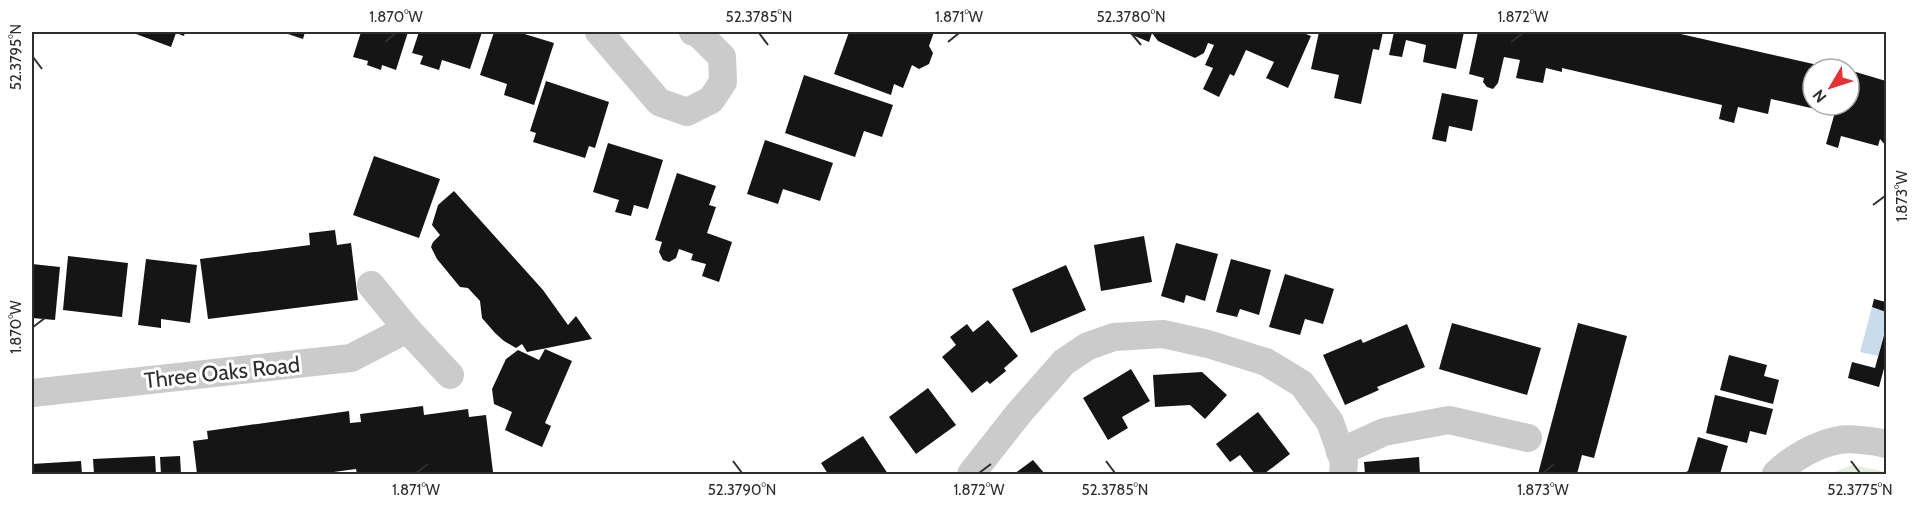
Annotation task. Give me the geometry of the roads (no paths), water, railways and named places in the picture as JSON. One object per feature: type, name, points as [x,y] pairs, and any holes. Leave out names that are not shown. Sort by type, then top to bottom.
[{"type":"street","points":[[599,32],[659,102],[687,112],[711,100],[723,82],[722,57],[698,33],[693,32]]},
{"type":"street","points":[[371,285],[407,329],[450,375]]},
{"type":"street","name":"Three Oaks Road","points":[[32,393],[351,358],[407,329]]},
{"type":"street","points":[[971,474],[1019,413],[1064,362],[1088,346],[1114,337],[1163,334],[1208,344],[1266,362],[1302,384],[1330,422],[1342,463],[1384,432],[1449,420],[1528,438]]},
{"type":"street","points":[[1776,474],[1786,464],[1840,439],[1887,444]]},
{"type":"water","points":[[1872,307],[1886,312],[1886,325],[1878,356],[1860,352]]}]
